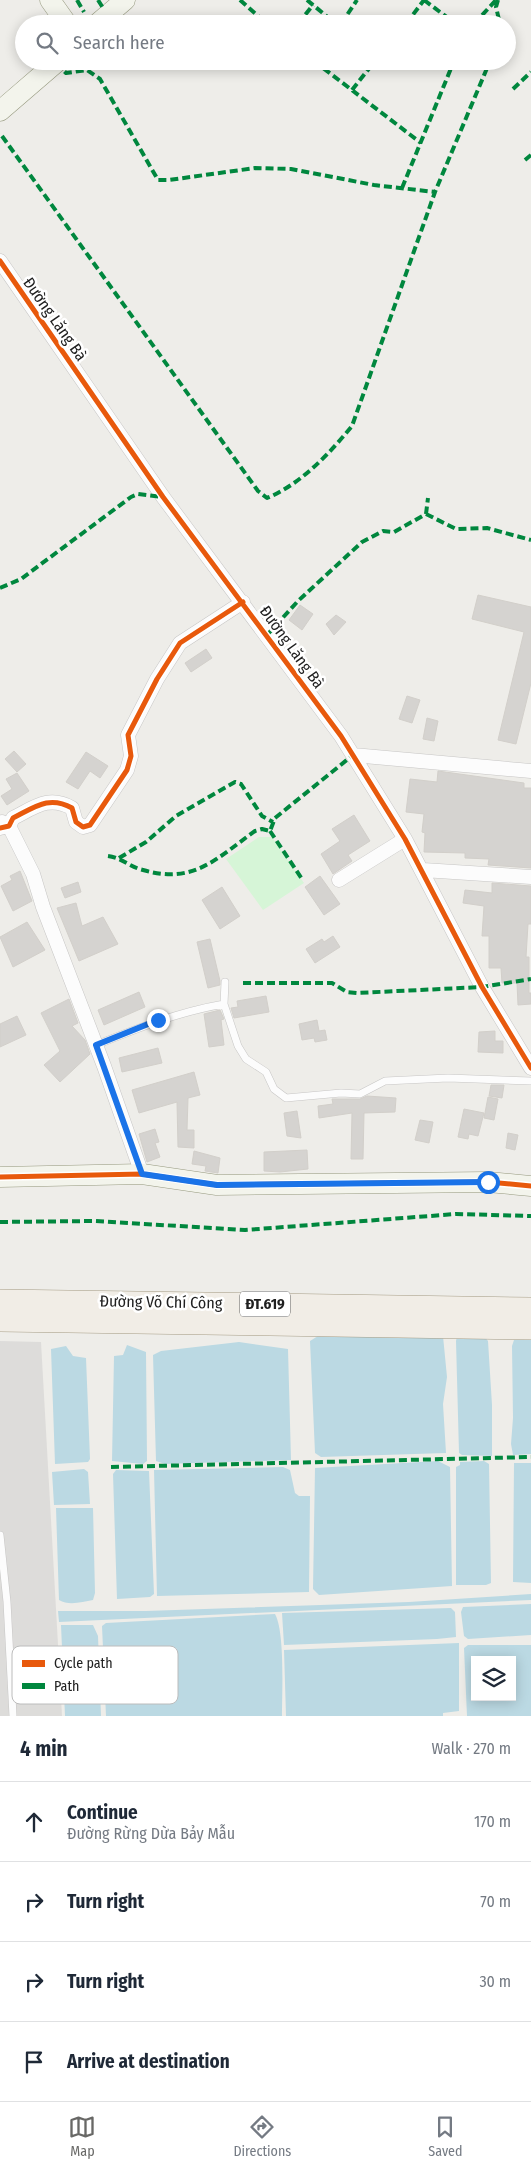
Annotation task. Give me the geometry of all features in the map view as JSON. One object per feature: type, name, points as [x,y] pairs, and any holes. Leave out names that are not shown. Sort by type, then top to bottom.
[{"type":"main road","name":"Đường Võ Chí Công","points":[[0,1300],[531,1308]]},
{"type":"main road","name":"Đường Võ Chí Công","points":[[0,1321],[531,1329]]},
{"type":"street","points":[[50,0],[61,15]]},
{"type":"street","points":[[108,15],[125,0]]},
{"type":"street","points":[[0,111],[48,70]]},
{"type":"street","name":"Đường Lăng Bà","points":[[0,261],[164,498],[243,602],[353,755],[423,870],[482,987],[531,1068]]},
{"type":"street","points":[[142,1174],[96,1045],[69,980],[33,874],[3,825],[44,803],[60,801],[72,808],[76,822],[83,826],[90,825],[127,770],[131,756],[128,734],[157,679],[180,643],[243,602]]},
{"type":"street","points":[[353,755],[531,771]]},
{"type":"street","points":[[339,880],[405,839]]},
{"type":"street","points":[[423,870],[531,877]]},
{"type":"street","points":[[0,1177],[142,1174],[217,1185],[488,1182],[531,1186]]},
{"type":"lane","points":[[226,982],[224,1004],[238,1046],[246,1059],[266,1072],[274,1089],[286,1098],[342,1093],[360,1094],[386,1081],[448,1078],[531,1081]]},
{"type":"lane","points":[[96,1045],[158,1020],[192,1010],[224,1004]]},
{"type":"lane","points":[[0,1534],[7,1602],[12,1683]]},
{"type":"shaded area","points":[[0,1341],[41,1342],[58,1646],[12,1646],[12,1704],[61,1704],[62,1716],[0,1716]]},
{"type":"green space","points":[[259,837],[272,837],[304,883],[263,910],[226,859]]},
{"type":"water","points":[[482,1334],[488,1341],[492,1405],[492,1456],[462,1455],[459,1453],[456,1341],[457,1336]]},
{"type":"water","points":[[318,1336],[443,1336],[447,1377],[443,1404],[446,1453],[321,1457],[315,1453],[310,1341]]},
{"type":"water","points":[[531,1338],[531,1454],[513,1455],[511,1444],[513,1418],[512,1346],[514,1340]]},
{"type":"water","points":[[239,1342],[288,1349],[291,1460],[165,1464],[156,1461],[153,1355],[161,1351]]},
{"type":"water","points":[[127,1345],[146,1352],[147,1461],[143,1464],[112,1461],[114,1356],[123,1355]]},
{"type":"water","points":[[66,1346],[73,1356],[86,1358],[90,1459],[88,1462],[55,1464],[51,1349]]},
{"type":"water","points":[[438,1461],[450,1467],[452,1586],[319,1595],[313,1589],[315,1468]]},
{"type":"water","points":[[484,1461],[489,1464],[491,1583],[486,1585],[456,1585],[456,1467],[460,1465],[460,1462]]},
{"type":"water","points":[[514,1463],[531,1463],[531,1583],[513,1582]]},
{"type":"water","points":[[283,1467],[290,1470],[295,1493],[299,1496],[310,1496],[309,1592],[157,1596],[154,1470]]},
{"type":"water","points":[[84,1469],[88,1472],[90,1504],[54,1505],[52,1472]]},
{"type":"water","points":[[116,1470],[149,1471],[154,1594],[150,1597],[117,1599],[113,1474]]},
{"type":"water","points":[[56,1508],[93,1508],[95,1593],[93,1600],[71,1603],[59,1600]]},
{"type":"water","points":[[531,1594],[531,1600],[59,1622],[58,1611],[146,1611],[409,1602]]},
{"type":"water","points":[[531,1604],[531,1635],[468,1639],[464,1636],[461,1612],[463,1607]]},
{"type":"water","points":[[451,1608],[455,1612],[456,1637],[284,1645],[282,1613]]},
{"type":"water","points":[[275,1614],[282,1648],[282,1716],[106,1716],[105,1704],[178,1704],[178,1646],[103,1646],[102,1626],[106,1623]]},
{"type":"water","points":[[61,1625],[93,1625],[98,1636],[98,1646],[62,1646]]},
{"type":"water","points":[[459,1643],[459,1711],[443,1713],[443,1716],[286,1716],[284,1650]]},
{"type":"water","points":[[468,1645],[531,1645],[531,1716],[467,1716],[464,1648]]},
{"type":"water","points":[[64,1704],[101,1704],[101,1716],[65,1716]]},
{"type":"building","points":[[478,595],[531,607],[531,683],[516,744],[498,740],[524,632],[472,619]]},
{"type":"building","points":[[300,605],[313,614],[302,630],[289,620]]},
{"type":"building","points":[[336,615],[346,622],[334,635],[326,624]]},
{"type":"building","points":[[206,649],[212,658],[191,672],[185,663]]},
{"type":"building","points":[[407,696],[420,700],[412,723],[399,719]]},
{"type":"building","points":[[427,718],[438,721],[434,741],[423,739]]},
{"type":"building","points":[[14,751],[26,764],[17,772],[5,759]]},
{"type":"building","points":[[86,752],[108,766],[100,778],[90,771],[78,789],[66,782]]},
{"type":"building","points":[[438,771],[524,783],[524,788],[531,788],[531,868],[488,865],[489,859],[465,858],[465,853],[424,852],[425,833],[422,832],[424,814],[406,812],[410,779],[437,782]]},
{"type":"building","points":[[17,773],[29,791],[7,805],[1,796],[12,789],[6,779]]},
{"type":"building","points":[[354,815],[370,841],[348,855],[352,861],[333,874],[321,854],[340,841],[332,829]]},
{"type":"building","points":[[20,871],[32,901],[13,911],[1,886],[12,880],[10,876]]},
{"type":"building","points":[[320,876],[340,904],[324,915],[305,887]]},
{"type":"building","points":[[78,882],[81,892],[65,898],[61,888]]},
{"type":"building","points":[[492,883],[531,886],[531,924],[528,924],[526,957],[529,957],[529,993],[531,993],[531,1004],[518,1005],[517,983],[502,983],[501,968],[489,968],[489,936],[482,936],[484,906],[463,903],[465,890],[492,893]]},
{"type":"building","points":[[222,887],[240,916],[220,929],[202,900]]},
{"type":"building","points":[[76,903],[82,926],[103,917],[118,944],[79,961],[57,908]]},
{"type":"building","points":[[27,922],[45,950],[13,967],[0,937]]},
{"type":"building","points":[[333,936],[340,947],[315,963],[306,949],[322,939],[324,942]]},
{"type":"building","points":[[210,939],[220,985],[208,988],[197,942]]},
{"type":"building","points":[[139,992],[145,1007],[104,1025],[98,1010]]},
{"type":"building","points":[[266,996],[269,1012],[234,1018],[231,1008],[238,1007],[237,1001]]},
{"type":"building","points":[[69,999],[78,1023],[72,1026],[85,1040],[90,1054],[60,1082],[44,1065],[60,1051],[41,1013]]},
{"type":"building","points":[[220,1010],[224,1019],[221,1020],[224,1045],[209,1047],[204,1014]]},
{"type":"building","points":[[17,1016],[26,1035],[0,1047],[0,1024]]},
{"type":"building","points":[[317,1020],[319,1031],[325,1030],[327,1040],[315,1042],[314,1038],[302,1040],[299,1024]]},
{"type":"building","points":[[495,1031],[495,1041],[503,1041],[503,1053],[478,1052],[479,1032]]},
{"type":"building","points":[[158,1048],[162,1063],[122,1072],[119,1058]]},
{"type":"building","points":[[194,1072],[200,1095],[188,1098],[187,1130],[194,1130],[194,1148],[178,1147],[177,1102],[139,1113],[132,1090]]},
{"type":"building","points":[[491,1085],[504,1085],[502,1098],[489,1096]]},
{"type":"building","points":[[367,1096],[396,1098],[395,1112],[364,1113],[363,1159],[351,1159],[352,1113],[319,1118],[318,1106],[333,1104],[332,1099],[360,1099]]},
{"type":"building","points":[[488,1097],[498,1099],[494,1120],[484,1118]]},
{"type":"building","points":[[464,1109],[484,1113],[478,1136],[469,1134],[468,1139],[458,1137]]},
{"type":"building","points":[[297,1111],[301,1138],[287,1136],[284,1113]]},
{"type":"building","points":[[420,1120],[433,1122],[429,1143],[415,1140]]},
{"type":"building","points":[[155,1129],[159,1142],[155,1143],[160,1157],[147,1162],[139,1134]]},
{"type":"building","points":[[508,1133],[518,1135],[515,1150],[506,1148]]},
{"type":"building","points":[[307,1150],[308,1169],[280,1172],[264,1171],[264,1152]]},
{"type":"building","points":[[194,1151],[220,1158],[218,1173],[205,1171],[206,1166],[192,1164]]},
{"type":"marked path","points":[[77,0],[84,12]]},
{"type":"marked path","points":[[98,0],[103,8]]},
{"type":"marked path","points":[[240,0],[257,15]]},
{"type":"marked path","points":[[307,0],[325,15]]},
{"type":"marked path","points":[[347,15],[357,0]]},
{"type":"marked path","points":[[424,0],[444,15]]},
{"type":"marked path","points":[[413,15],[424,0]]},
{"type":"marked path","points":[[482,15],[496,0]]},
{"type":"marked path","points":[[498,0],[496,7],[498,15]]},
{"type":"marked path","points":[[305,15],[313,5]]},
{"type":"marked path","points":[[63,70],[66,73],[87,70]]},
{"type":"marked path","points":[[87,70],[100,79],[158,180],[255,168],[291,169],[374,185],[435,192]]},
{"type":"marked path","points":[[326,70],[421,143]]},
{"type":"marked path","points":[[352,90],[368,70]]},
{"type":"marked path","points":[[402,188],[450,70]]},
{"type":"marked path","points":[[2,136],[258,491],[267,498],[291,485],[314,467],[352,426],[435,192],[486,70]]},
{"type":"marked path","points":[[513,89],[531,72]]},
{"type":"marked path","points":[[525,160],[531,155]]},
{"type":"marked path","points":[[0,588],[21,579],[131,497],[138,494],[163,497]]},
{"type":"marked path","points":[[267,635],[298,601],[362,542],[383,531],[394,532],[426,514],[428,498]]},
{"type":"marked path","points":[[426,514],[456,529],[487,528],[531,540]]},
{"type":"marked path","points":[[108,856],[138,869],[161,874],[177,874],[204,866],[255,831],[262,829],[270,831],[275,818],[353,755]]},
{"type":"marked path","points":[[119,858],[146,842],[176,816],[235,782],[241,784],[262,816],[273,822]]},
{"type":"marked path","points":[[270,831],[302,879]]},
{"type":"marked path","points":[[243,983],[332,983],[347,992],[357,993],[482,987],[531,979]]},
{"type":"marked path","points":[[0,1222],[95,1221],[245,1230],[456,1214],[531,1216]]},
{"type":"marked path","points":[[111,1467],[531,1457]]},
{"type":"cycle path","points":[[0,261],[163,497],[341,736],[405,839],[482,987],[531,1068]]},
{"type":"cycle path","points":[[0,828],[9,826],[13,818],[28,810],[49,803],[64,804],[72,808],[76,822],[83,827],[90,825],[127,770],[131,756],[128,735],[157,679],[180,643],[243,602]]},
{"type":"cycle path","points":[[0,1177],[142,1174],[217,1185],[488,1182],[531,1186]]},
{"type":"route","points":[[158,1020],[96,1045],[127,1137],[142,1174],[217,1185],[488,1182]]}]
